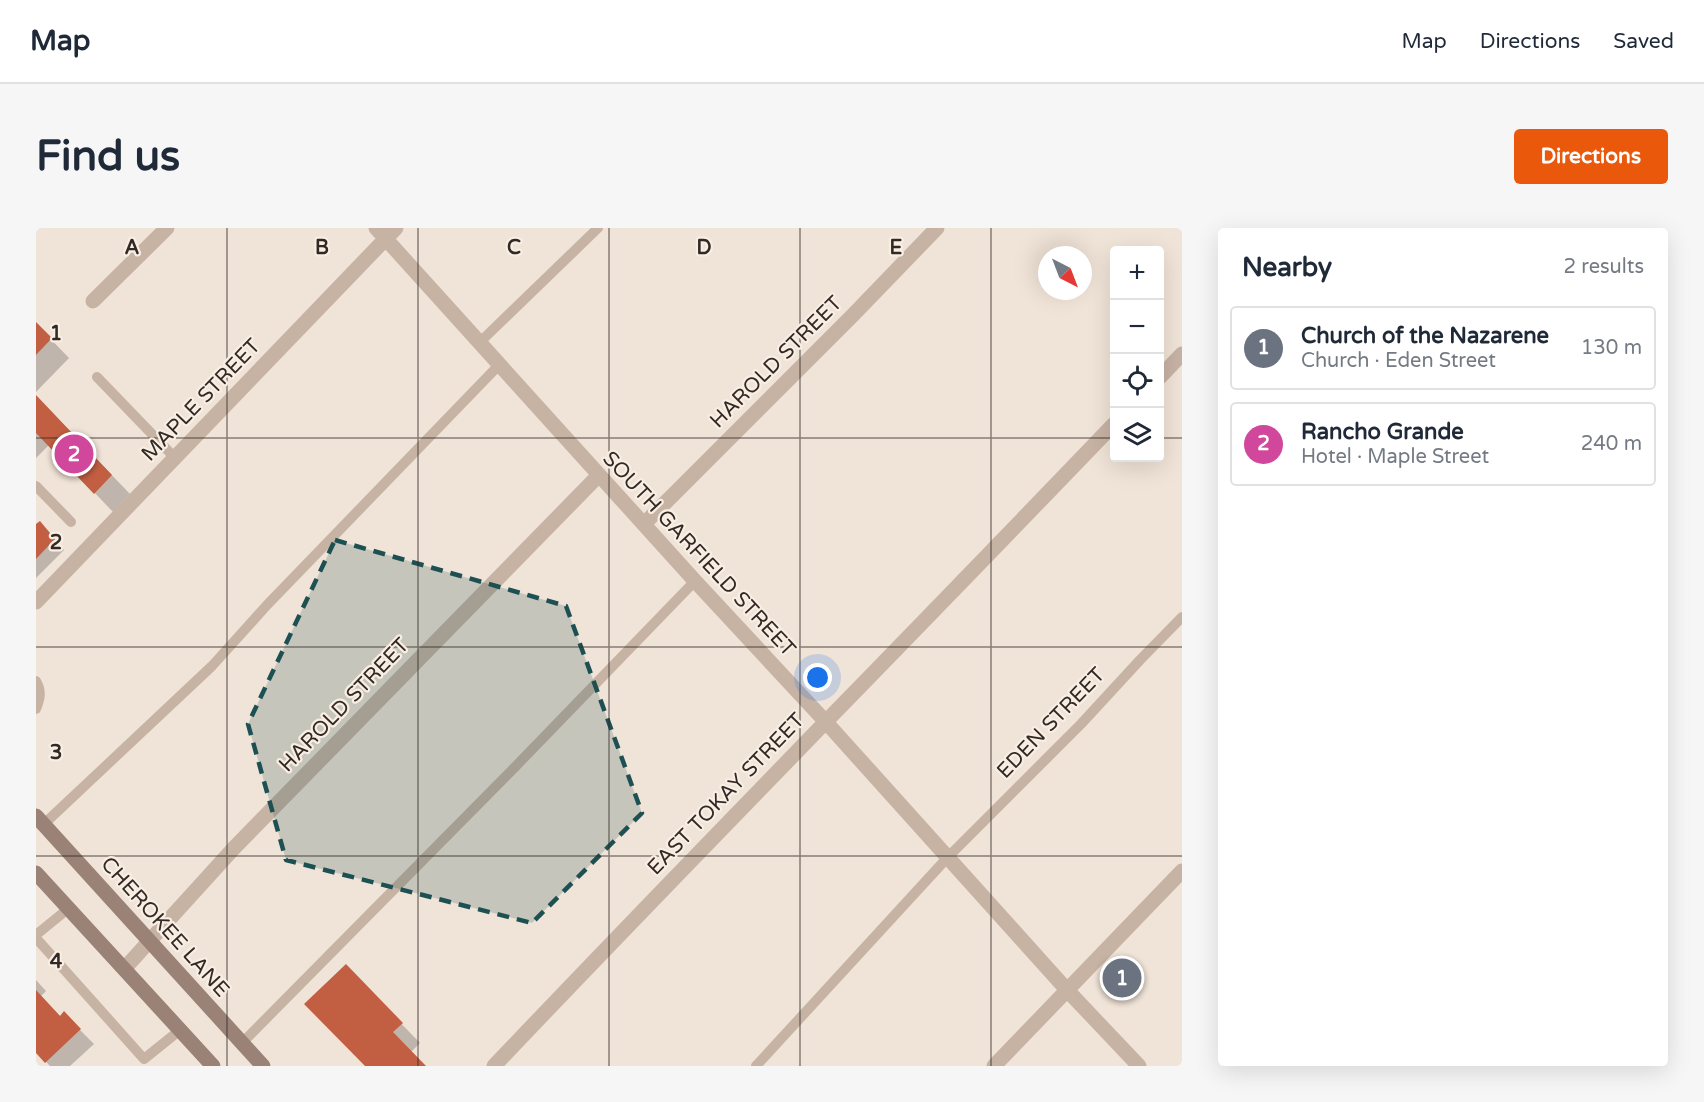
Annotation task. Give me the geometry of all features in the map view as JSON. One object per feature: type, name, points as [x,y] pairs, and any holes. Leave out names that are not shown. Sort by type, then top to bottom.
[{"type":"main road","name":"CHEROKEE LANE","points":[[39,823],[263,1066]]},
{"type":"main road","points":[[36,873],[213,1066]]},
{"type":"street","points":[[93,301],[167,228]]},
{"type":"street","name":"HAROLD STREET","points":[[644,524],[937,228]]},
{"type":"street","name":"SOUTH GARFIELD STREET","points":[[386,232],[479,343],[598,475],[1139,1066]]},
{"type":"street","name":"MAPLE STREET","points":[[36,602],[175,458],[386,232]]},
{"type":"street","points":[[1164,373],[1182,354]]},
{"type":"street","name":"EAST TOKAY STREET","points":[[494,1066],[1110,428]]},
{"type":"street","name":"HAROLD STREET","points":[[124,968],[234,848],[598,475]]},
{"type":"street","points":[[994,1066],[1182,871]]},
{"type":"lane","points":[[479,343],[598,228]]},
{"type":"lane","points":[[39,823],[212,666],[267,605],[499,365]]},
{"type":"lane","points":[[98,377],[175,458]]},
{"type":"lane","points":[[36,486],[71,522]]},
{"type":"lane","points":[[242,1043],[695,581]]},
{"type":"lane","name":"EDEN STREET","points":[[756,1066],[948,857],[1081,724],[1182,617]]},
{"type":"lane","points":[[36,681],[41,696],[36,709]]},
{"type":"lane","points":[[69,908],[36,937],[140,1062],[180,1030]]},
{"type":"highlighted area","points":[[335,540],[566,606],[642,813],[532,923],[286,860],[248,724]]},
{"type":"building","points":[[36,322],[52,338],[36,355]]},
{"type":"building","points":[[36,395],[112,475],[94,494],[36,433]]},
{"type":"building","points":[[40,521],[55,539],[36,559],[36,524]]},
{"type":"building","points":[[346,964],[403,1023],[393,1032],[426,1066],[365,1066],[304,1004]]},
{"type":"building","points":[[36,990],[60,1016],[64,1011],[81,1029],[45,1063],[36,1053]]},
{"type":"place","name":"Rancho Grande","points":[[74,454]]},
{"type":"place","name":"Church of the Nazarene","points":[[1122,978]]}]
